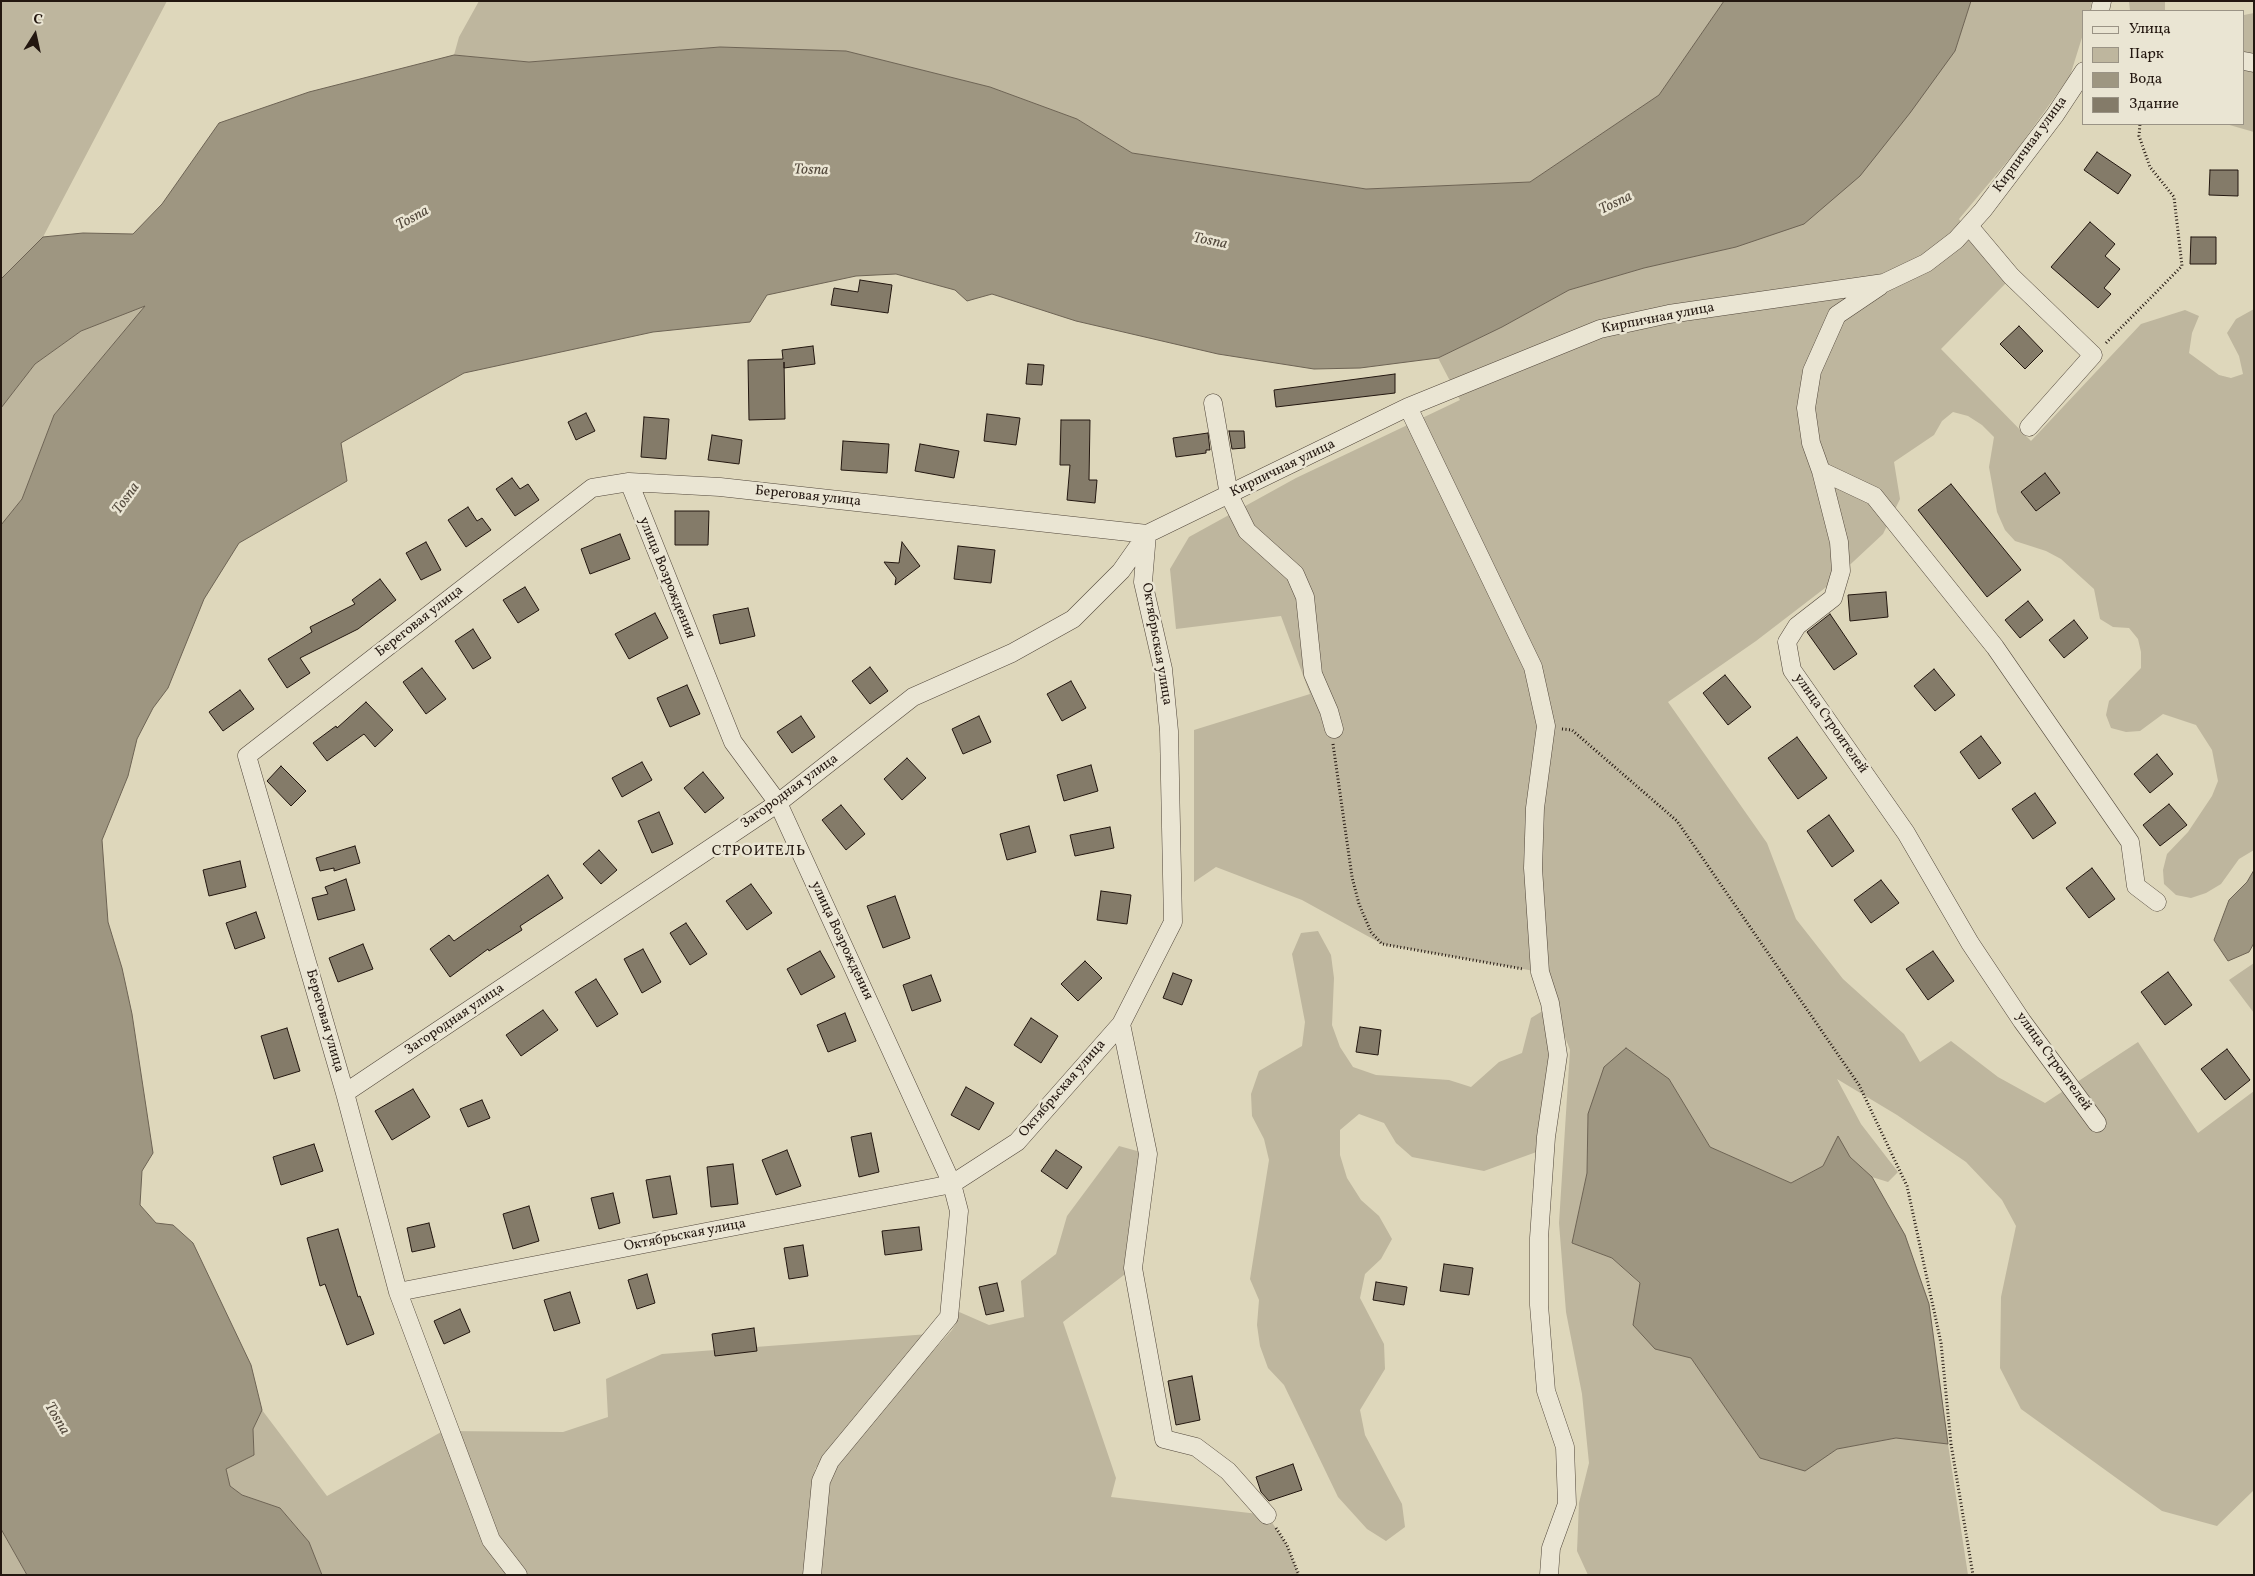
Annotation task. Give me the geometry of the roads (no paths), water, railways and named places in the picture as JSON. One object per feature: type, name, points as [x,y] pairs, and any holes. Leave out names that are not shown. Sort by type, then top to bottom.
[{"type":"street","name":"Кирпичная улица","points":[[1147,534],[1408,407],[1600,329],[1669,314],[1884,283],[1926,263],[1956,240],[1969,226],[2055,115],[2082,74]]},
{"type":"street","points":[[1969,226],[2011,276],[2093,355],[2029,427]]},
{"type":"street","name":"улица Строителей","points":[[1884,283],[1837,315],[1812,371],[1806,408],[1811,442],[1821,471],[1839,542],[1841,571],[1833,598],[1797,626],[1787,642],[1792,670],[1906,832],[1970,944],[2022,1022],[2097,1123]]},
{"type":"street","points":[[1213,403],[1228,496],[1247,531],[1295,574],[1306,597],[1313,674],[1329,711],[1334,729]]},
{"type":"street","points":[[1408,407],[1533,667],[1546,726],[1535,808],[1533,868],[1540,972],[1550,1004],[1558,1055],[1546,1146],[1539,1238],[1539,1305],[1546,1392],[1565,1446],[1568,1504],[1551,1548],[1549,1575]]},
{"type":"street","points":[[1821,471],[1874,496],[1995,647],[2130,842],[2136,886],[2157,902]]},
{"type":"street","name":"Береговая улица","points":[[518,1575],[491,1540],[398,1292],[345,1093],[247,756],[592,488],[629,482],[720,487],[1147,534]]},
{"type":"street","name":"улица Возрождения","points":[[629,482],[733,742],[778,803],[952,1184],[959,1211],[949,1317],[830,1460],[821,1482],[812,1575]]},
{"type":"street","name":"Загородная улица","points":[[345,1093],[778,803],[913,697],[1012,653],[1073,619],[1121,571],[1147,534]]},
{"type":"street","name":"Октябрьская улица","points":[[398,1292],[952,1184],[1017,1142],[1121,1024],[1173,922],[1170,730],[1163,669],[1144,582],[1147,534]]},
{"type":"street","points":[[1121,1024],[1148,1154],[1133,1268],[1164,1439],[1196,1447],[1228,1471],[1267,1515]]},
{"type":"water","name":"Tosna","points":[[1724,1],[1971,1],[1955,51],[1910,113],[1860,176],[1804,224],[1736,247],[1644,268],[1569,290],[1502,327],[1438,358],[1360,368],[1314,369],[1218,354],[1076,321],[992,294],[967,301],[955,290],[896,274],[856,276],[767,295],[750,322],[653,332],[464,373],[341,443],[347,481],[239,543],[204,599],[168,688],[153,708],[137,739],[128,776],[102,840],[108,922],[122,968],[132,1014],[153,1153],[142,1171],[140,1205],[156,1223],[173,1225],[193,1243],[251,1365],[262,1410],[253,1429],[254,1455],[226,1469],[230,1486],[242,1495],[280,1508],[309,1542],[322,1575],[27,1575],[1,1529],[1,525],[22,499],[54,415],[145,306],[81,331],[35,364],[1,408],[1,279],[43,237],[83,233],[133,234],[162,204],[219,123],[309,92],[454,55],[529,62],[720,47],[846,51],[990,87],[1077,119],[1132,153],[1366,189],[1530,182],[1659,95]]},
{"type":"water","points":[[2254,870],[2254,943],[2249,952],[2228,961],[2214,940],[2229,900],[2247,882]]},
{"type":"water","points":[[1626,1048],[1669,1079],[1710,1147],[1791,1183],[1823,1166],[1838,1136],[1850,1157],[1872,1177],[1905,1235],[1929,1304],[1948,1444],[1896,1438],[1837,1449],[1805,1471],[1760,1458],[1691,1358],[1655,1349],[1633,1325],[1640,1283],[1612,1258],[1572,1243],[1587,1173],[1588,1114],[1604,1067]]},
{"type":"district","name":"СТРОИТЕЛЬ","points":[[759,852]]}]
